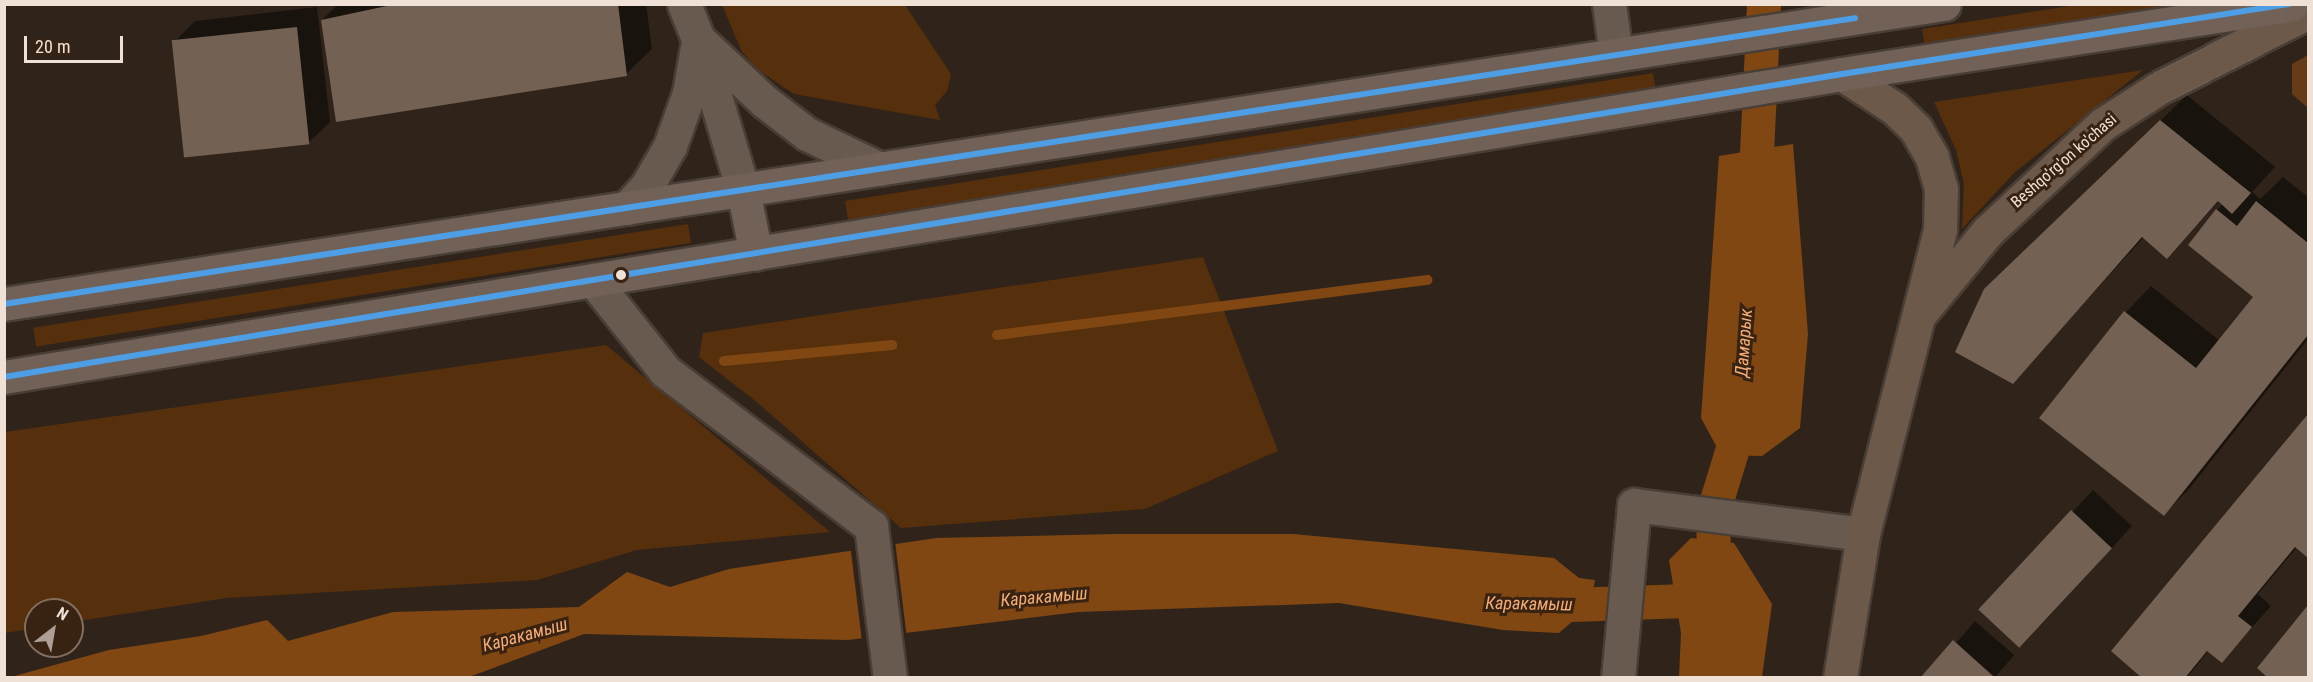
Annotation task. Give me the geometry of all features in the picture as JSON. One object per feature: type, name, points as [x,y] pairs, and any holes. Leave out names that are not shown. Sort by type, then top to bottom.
[{"type":"highway","points":[[4,304],[1944,4]]},
{"type":"highway","points":[[4,377],[1842,74],[2292,4]]},
{"type":"highway","points":[[743,190],[756,254]]},
{"type":"main road","name":"Beshqo'rg'on ko'chasi","points":[[1917,318],[1987,232],[2103,124],[2157,89],[2308,12]]},
{"type":"main road","name":"Beshqo'rg'on ko'chasi","points":[[1840,678],[1863,534],[1940,229],[1941,189],[1932,157],[1916,129],[1894,108],[1842,74]]},
{"type":"street","points":[[684,4],[698,39],[743,190]]},
{"type":"street","points":[[1609,4],[1616,55]]},
{"type":"street","points":[[698,39],[764,101],[807,134],[880,169]]},
{"type":"street","points":[[627,208],[647,186],[670,146],[689,93],[698,39]]},
{"type":"street","points":[[593,280],[666,371],[871,526],[890,676]]},
{"type":"street","points":[[1618,678],[1634,505],[1863,534]]},
{"type":"shaded area","points":[[722,5],[905,5],[951,74],[947,91],[935,105],[940,120],[794,94],[757,69],[742,52]]},
{"type":"shaded area","points":[[2076,5],[2200,5],[1925,48],[1922,29]]},
{"type":"shaded area","points":[[2308,55],[2308,108],[2292,94],[2292,64]]},
{"type":"shaded area","points":[[2143,70],[2014,173],[1962,229],[1964,184],[1956,150],[1934,102]]},
{"type":"shaded area","points":[[1653,73],[1656,92],[848,220],[845,201]]},
{"type":"shaded area","points":[[688,224],[691,243],[36,346],[33,328]]},
{"type":"shaded area","points":[[1203,257],[1278,451],[1145,509],[901,528],[758,403],[699,357],[703,333]]},
{"type":"shaded area","points":[[606,345],[830,532],[637,550],[537,580],[227,598],[84,620],[84,598],[24,598],[24,630],[5,633],[5,432]]},
{"type":"water","points":[[1793,144],[1808,334],[1800,428],[1762,456],[1721,455],[1701,418],[1719,156]]},
{"type":"water","points":[[1115,534],[1293,534],[1554,558],[1579,578],[1595,580],[1587,620],[1574,620],[1559,633],[1503,630],[1339,603],[1078,612],[848,640],[584,634],[469,677],[7,678],[109,650],[201,636],[267,620],[288,641],[393,612],[579,607],[627,572],[670,587],[729,569],[936,538]]},
{"type":"water","points":[[1691,538],[1734,543],[1772,604],[1762,677],[1679,677],[1681,633],[1669,560]]},
{"type":"pier","points":[[895,541],[907,636],[862,642],[850,546]]},
{"type":"building","points":[[396,4],[618,4],[627,76],[336,122],[321,20]]},
{"type":"building","points":[[297,27],[309,144],[184,158],[172,40]]},
{"type":"building","points":[[2160,120],[2251,193],[2232,214],[2218,201],[2167,259],[2142,237],[2013,384],[1955,352],[1984,289]]},
{"type":"building","points":[[2256,201],[2308,243],[2308,335],[2164,516],[2039,418],[2124,311],[2196,368],[2253,297],[2188,245],[2216,209],[2237,226]]},
{"type":"building","points":[[2308,414],[2308,558],[2295,547],[2238,616],[2252,627],[2222,663],[2207,651],[2185,678],[2142,678],[2111,651]]},
{"type":"building","points":[[2071,510],[2112,548],[2019,648],[1978,609]]},
{"type":"building","points":[[2308,605],[2308,678],[2268,678],[2257,668]]},
{"type":"building","points":[[1953,640],[1995,678],[1920,678]]},
{"type":"waterway","name":"Дамарык","points":[[1755,196],[1764,4]]},
{"type":"waterway","points":[[997,335],[1428,280]]},
{"type":"waterway","points":[[724,361],[892,345]]},
{"type":"waterway","name":"Дамарык","points":[[1708,678],[1715,600],[1713,514],[1738,432],[1739,411]]},
{"type":"waterway","name":"Каракамыш","points":[[1543,606],[1715,600]]},
{"type":"transit line","points":[[4,377],[1842,74],[2289,4]]},
{"type":"transit line","points":[[4,304],[1855,18]]}]
